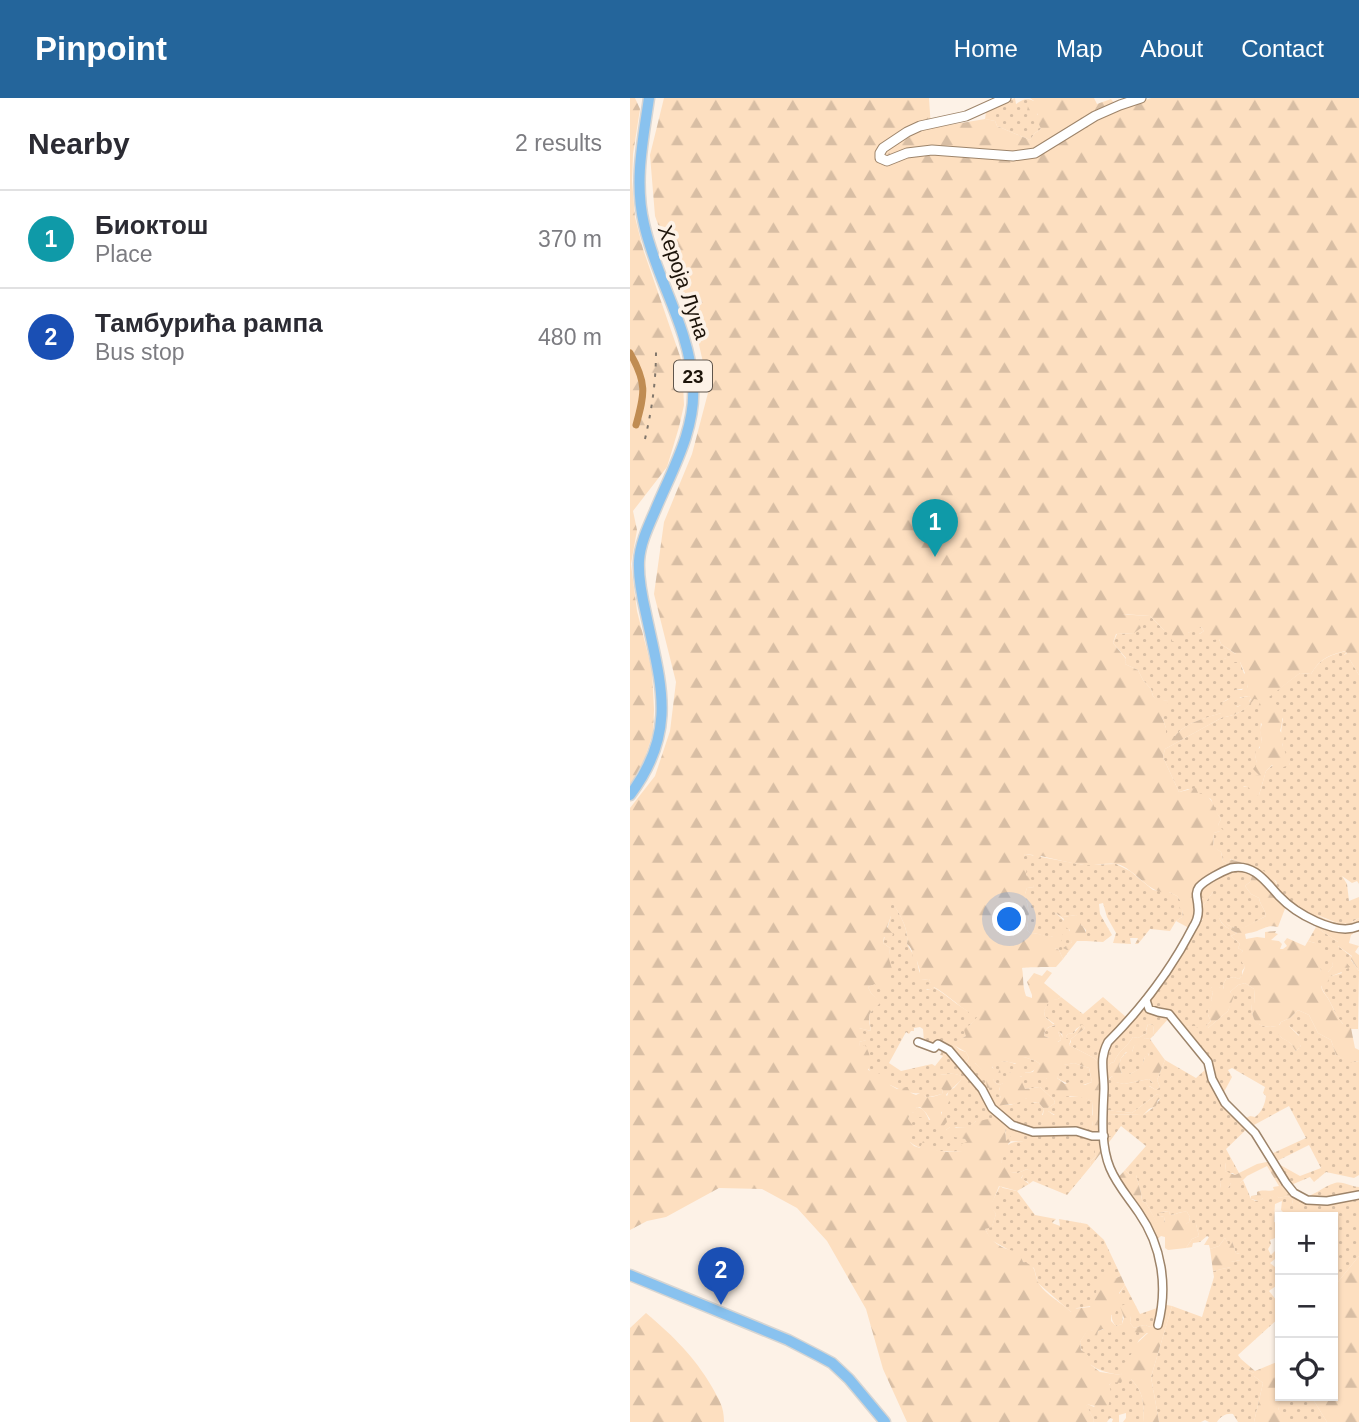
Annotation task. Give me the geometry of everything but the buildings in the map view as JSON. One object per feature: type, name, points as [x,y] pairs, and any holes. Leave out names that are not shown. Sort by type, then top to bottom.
[{"type":"main road","name":"Хероја Луна","points":[[630,795],[654,755],[662,722],[660,681],[643,601],[640,554],[684,441],[693,397],[688,351],[648,241],[641,213],[640,161],[649,98]]},
{"type":"main road","points":[[630,1275],[781,1337],[832,1363],[885,1422]]},
{"type":"street","points":[[1006,98],[966,116],[920,126],[906,132],[883,148],[880,159],[887,161],[907,153],[932,150],[1013,156],[1032,154],[1102,113],[1141,98]]},
{"type":"street","points":[[1158,1325],[1164,1289],[1155,1244],[1141,1216],[1109,1167],[1104,1136],[1104,1081],[1101,1061],[1103,1051],[1153,993],[1195,925],[1198,916],[1197,889],[1206,880],[1232,868],[1246,868],[1267,881],[1280,897],[1302,913],[1331,928],[1353,929],[1359,926]]},
{"type":"street","points":[[1146,1000],[1149,1009],[1170,1013],[1208,1062],[1212,1079],[1225,1103],[1255,1132],[1294,1193],[1307,1200],[1327,1201],[1359,1195]]},
{"type":"street","points":[[918,1042],[934,1048],[938,1044],[949,1051],[982,1089],[992,1108],[1012,1125],[1033,1132],[1076,1131],[1092,1136],[1104,1136]]},
{"type":"green space","points":[[630,98],[635,98],[640,109],[633,154],[635,217],[643,249],[682,362],[684,405],[667,467],[633,511],[637,530],[631,564],[637,611],[652,670],[654,710],[653,733],[641,770],[630,784],[630,357],[641,390],[634,424],[638,426],[645,386],[630,349]]},
{"type":"green space","points":[[664,98],[929,98],[931,128],[985,119],[995,121],[997,126],[1030,140],[1041,129],[1036,117],[1038,114],[1027,111],[1034,101],[1030,98],[1094,98],[1097,104],[1111,99],[1114,103],[1098,119],[1151,98],[1359,98],[1359,675],[1350,660],[1343,656],[1347,653],[1345,651],[1325,658],[1311,674],[1300,673],[1269,697],[1281,712],[1280,731],[1285,736],[1282,744],[1290,765],[1280,768],[1272,765],[1266,771],[1259,795],[1252,799],[1247,795],[1253,792],[1242,786],[1248,783],[1251,777],[1259,775],[1253,769],[1257,764],[1256,749],[1260,748],[1259,744],[1262,742],[1262,724],[1258,721],[1261,718],[1258,707],[1261,700],[1254,699],[1241,711],[1223,717],[1165,749],[1163,757],[1179,792],[1196,788],[1198,793],[1204,794],[1212,803],[1221,819],[1218,825],[1224,831],[1223,834],[1220,831],[1214,833],[1213,846],[1221,852],[1223,861],[1228,864],[1229,859],[1257,868],[1269,874],[1277,885],[1270,888],[1286,906],[1278,927],[1272,926],[1245,934],[1246,939],[1265,938],[1265,932],[1276,931],[1278,934],[1271,940],[1282,944],[1280,949],[1287,946],[1284,942],[1287,938],[1305,946],[1308,941],[1315,943],[1324,958],[1320,965],[1321,972],[1328,972],[1333,966],[1331,958],[1341,956],[1350,967],[1329,977],[1329,981],[1321,986],[1343,1024],[1343,1029],[1351,1028],[1355,1048],[1359,1050],[1359,1062],[1351,1063],[1336,1055],[1331,1040],[1318,1033],[1309,1015],[1298,1010],[1279,1025],[1289,1026],[1299,1036],[1297,1040],[1301,1046],[1296,1051],[1280,1036],[1277,1027],[1261,1025],[1255,1021],[1251,1004],[1255,1003],[1254,989],[1245,983],[1230,992],[1234,996],[1228,1011],[1208,1028],[1186,1028],[1206,1026],[1211,1021],[1208,1011],[1213,1003],[1213,992],[1209,990],[1212,987],[1224,989],[1226,979],[1239,979],[1245,967],[1238,956],[1243,951],[1238,948],[1240,944],[1231,936],[1237,933],[1225,926],[1218,915],[1235,928],[1246,926],[1266,916],[1259,898],[1251,894],[1245,886],[1252,876],[1232,866],[1213,883],[1213,892],[1202,907],[1203,918],[1196,928],[1189,928],[1176,921],[1182,917],[1183,910],[1179,908],[1180,900],[1177,896],[1156,890],[1124,867],[1117,864],[1084,865],[1041,856],[1036,861],[1033,855],[1025,854],[1022,863],[1027,865],[1026,875],[1034,887],[1027,888],[1025,894],[1037,894],[1026,898],[1029,913],[1027,930],[1048,936],[1055,936],[1056,932],[1062,933],[1062,941],[1056,942],[1055,948],[1063,959],[1056,967],[1022,968],[1026,996],[1032,998],[1027,982],[1034,973],[1042,976],[1047,970],[1052,973],[1044,983],[1061,997],[1049,1001],[1044,1011],[1045,1017],[1053,1024],[1060,1024],[1047,1028],[1044,1036],[1056,1037],[1058,1042],[1061,1040],[1059,1031],[1064,1039],[1068,1039],[1066,1036],[1074,1033],[1082,1024],[1085,1028],[1071,1039],[1069,1045],[1094,1058],[1105,1068],[1114,1062],[1133,1037],[1138,1038],[1147,1033],[1148,1024],[1153,1025],[1154,1035],[1150,1039],[1145,1038],[1134,1046],[1132,1052],[1126,1052],[1121,1058],[1119,1066],[1122,1074],[1130,1074],[1141,1068],[1147,1052],[1149,1056],[1162,1056],[1165,1060],[1157,1080],[1160,1087],[1156,1090],[1148,1085],[1153,1083],[1149,1079],[1124,1084],[1115,1082],[1112,1076],[1109,1079],[1107,1110],[1132,1113],[1157,1094],[1163,1097],[1143,1115],[1108,1114],[1107,1137],[1113,1137],[1091,1166],[1090,1162],[1096,1156],[1091,1138],[1093,1134],[1089,1128],[1093,1125],[1092,1101],[1056,1093],[1042,1076],[1026,1080],[1021,1076],[1010,1077],[1009,1073],[1020,1068],[1026,1073],[1033,1072],[1040,1064],[1036,1061],[1024,1057],[1022,1064],[996,1064],[992,1067],[1000,1070],[1001,1075],[993,1081],[999,1085],[1012,1079],[1021,1080],[1025,1089],[1040,1087],[1054,1100],[1055,1103],[1048,1111],[1055,1116],[1044,1122],[1044,1109],[1038,1102],[1030,1103],[1026,1098],[1018,1103],[994,1107],[992,1104],[999,1101],[1001,1096],[997,1094],[999,1087],[987,1088],[986,1080],[982,1077],[985,1074],[975,1063],[969,1067],[965,1065],[969,1058],[966,1052],[952,1044],[966,1036],[963,1027],[970,1025],[978,1016],[968,1016],[969,1012],[934,987],[922,989],[931,984],[929,979],[917,978],[920,971],[917,961],[912,958],[901,916],[891,901],[891,916],[887,927],[893,934],[891,939],[884,937],[883,943],[890,948],[892,969],[884,974],[890,985],[881,990],[875,984],[868,987],[881,1002],[870,1014],[871,1031],[859,1028],[867,1040],[859,1042],[860,1046],[865,1045],[869,1054],[868,1070],[884,1075],[890,1085],[897,1089],[907,1087],[916,1095],[922,1092],[926,1097],[932,1097],[942,1094],[943,1090],[937,1080],[940,1075],[955,1074],[964,1078],[946,1095],[950,1099],[945,1111],[941,1112],[947,1122],[942,1128],[935,1127],[920,1107],[915,1111],[923,1114],[924,1118],[914,1112],[910,1114],[908,1119],[913,1126],[910,1142],[914,1146],[920,1148],[923,1141],[930,1149],[962,1151],[961,1144],[967,1142],[965,1139],[949,1136],[946,1130],[953,1126],[969,1127],[976,1121],[990,1118],[1005,1125],[1006,1141],[1018,1134],[1024,1139],[1024,1142],[1011,1141],[1008,1144],[1001,1162],[1009,1165],[1011,1172],[1018,1173],[1027,1169],[1032,1172],[1021,1178],[1029,1184],[1017,1191],[999,1186],[991,1206],[996,1214],[992,1227],[985,1229],[999,1245],[1019,1252],[1023,1262],[1031,1265],[1039,1284],[1046,1292],[1071,1312],[1072,1309],[1090,1307],[1095,1300],[1093,1296],[1096,1294],[1097,1281],[1104,1276],[1121,1276],[1125,1285],[1119,1293],[1120,1301],[1115,1314],[1111,1315],[1111,1321],[1116,1326],[1122,1324],[1124,1318],[1120,1306],[1129,1303],[1135,1314],[1131,1316],[1130,1323],[1134,1328],[1144,1325],[1151,1327],[1162,1322],[1157,1308],[1172,1306],[1151,1377],[1159,1422],[1144,1422],[1139,1389],[1131,1379],[1123,1379],[1121,1383],[1112,1382],[1109,1385],[1111,1392],[1108,1409],[1086,1404],[1093,1422],[907,1422],[883,1369],[866,1309],[827,1241],[797,1208],[762,1189],[719,1188],[666,1217],[647,1221],[630,1230],[630,808],[655,776],[670,731],[676,682],[654,594],[664,522],[692,454],[709,389],[695,327],[655,216],[650,155]],"holes":[[[1123,614],[1150,616],[1171,633],[1172,641],[1180,643],[1188,633],[1201,627],[1204,631],[1198,635],[1208,641],[1219,639],[1221,644],[1236,654],[1223,662],[1240,662],[1245,673],[1240,678],[1248,685],[1247,688],[1232,691],[1236,698],[1249,696],[1249,702],[1242,702],[1237,707],[1229,699],[1223,702],[1221,713],[1190,724],[1175,736],[1166,736],[1162,717],[1167,711],[1168,700],[1158,701],[1153,696],[1138,670],[1125,664],[1126,659],[1113,643],[1116,634],[1134,633],[1141,628],[1139,618]],[[1074,1063],[1089,1068],[1092,1082],[1085,1085],[1074,1080],[1065,1084],[1057,1078],[1064,1065]],[[1103,1329],[1109,1333],[1117,1329],[1148,1333],[1134,1346],[1131,1355],[1126,1355],[1127,1362],[1123,1363],[1121,1375],[1100,1372],[1091,1365],[1088,1355],[1081,1350],[1080,1342],[1088,1330],[1093,1331],[1094,1336],[1097,1336],[1098,1331]]]},
{"type":"green space","points":[[1015,98],[1016,104],[1025,100],[1034,101],[1041,129],[1030,140],[997,126],[995,121],[985,119],[986,113],[992,108]]},
{"type":"green space","points":[[1116,614],[1150,616],[1164,630],[1188,633],[1200,626],[1204,631],[1199,634],[1219,639],[1221,644],[1237,655],[1224,659],[1240,662],[1248,685],[1247,688],[1235,690],[1240,698],[1249,696],[1249,702],[1236,707],[1228,699],[1223,702],[1221,713],[1190,724],[1175,736],[1165,736],[1166,728],[1162,717],[1168,700],[1158,702],[1138,670],[1125,664],[1126,658],[1113,643],[1117,634],[1134,633]]},
{"type":"green space","points":[[1346,651],[1344,655],[1359,675],[1359,884],[1342,876],[1347,884],[1349,901],[1359,897],[1359,918],[1340,924],[1289,908],[1270,888],[1277,884],[1276,881],[1253,866],[1230,859],[1228,864],[1223,861],[1221,852],[1213,847],[1214,833],[1220,831],[1218,825],[1221,819],[1211,799],[1188,789],[1179,792],[1163,757],[1165,749],[1223,717],[1241,711],[1254,698],[1262,700],[1262,742],[1255,755],[1260,775],[1243,787],[1249,787],[1259,795],[1266,771],[1273,765],[1290,765],[1282,743],[1283,719],[1268,697],[1300,673],[1311,674],[1325,658]]},
{"type":"green space","points":[[1025,854],[1084,865],[1116,864],[1130,871],[1153,890],[1177,896],[1183,910],[1182,917],[1170,931],[1150,929],[1138,944],[1135,944],[1138,938],[1130,938],[1131,944],[1113,943],[1116,933],[1103,903],[1099,904],[1100,914],[1112,935],[1103,942],[1086,941],[1086,930],[1076,915],[1063,917],[1054,912],[1066,924],[1072,942],[1064,948],[1069,951],[1063,959],[1055,948],[1055,936],[1030,933],[1027,930],[1029,913],[1026,897],[1037,894],[1025,894],[1027,888],[1034,887],[1021,863]]},
{"type":"green space","points":[[1232,866],[1252,877],[1245,886],[1251,894],[1259,898],[1266,916],[1241,928],[1231,927],[1219,917],[1224,925],[1237,933],[1231,936],[1240,944],[1238,948],[1243,951],[1239,956],[1245,967],[1239,979],[1226,979],[1224,990],[1212,987],[1210,990],[1213,992],[1211,1000],[1214,1003],[1208,1011],[1211,1021],[1206,1026],[1187,1027],[1208,1028],[1228,1011],[1233,996],[1230,992],[1245,983],[1254,989],[1255,1004],[1251,1004],[1255,1021],[1261,1025],[1278,1027],[1280,1036],[1296,1051],[1301,1046],[1296,1040],[1299,1035],[1289,1026],[1279,1026],[1298,1010],[1309,1015],[1318,1033],[1331,1040],[1336,1055],[1351,1062],[1359,1062],[1359,1175],[1354,1178],[1326,1172],[1314,1182],[1310,1177],[1291,1185],[1271,1161],[1271,1154],[1306,1138],[1289,1106],[1252,1124],[1226,1149],[1239,1173],[1228,1173],[1225,1171],[1226,1163],[1221,1163],[1221,1175],[1225,1178],[1220,1182],[1221,1188],[1228,1188],[1231,1183],[1240,1183],[1243,1180],[1254,1201],[1276,1194],[1279,1198],[1288,1196],[1293,1204],[1299,1204],[1303,1201],[1302,1197],[1335,1183],[1359,1187],[1359,1256],[1338,1282],[1338,1212],[1283,1212],[1282,1201],[1275,1204],[1275,1238],[1270,1240],[1268,1249],[1271,1255],[1275,1251],[1275,1259],[1270,1263],[1275,1267],[1275,1287],[1269,1291],[1275,1298],[1275,1322],[1238,1355],[1241,1366],[1254,1373],[1263,1383],[1254,1422],[1238,1422],[1233,1414],[1230,1414],[1224,1415],[1217,1422],[1159,1422],[1151,1377],[1172,1306],[1202,1317],[1214,1277],[1213,1271],[1231,1267],[1230,1262],[1240,1260],[1240,1254],[1236,1253],[1232,1242],[1229,1246],[1225,1238],[1219,1246],[1210,1249],[1209,1245],[1204,1245],[1209,1237],[1207,1236],[1200,1242],[1193,1243],[1192,1247],[1186,1248],[1192,1239],[1199,1236],[1196,1224],[1185,1224],[1190,1217],[1187,1212],[1170,1215],[1169,1211],[1162,1212],[1159,1214],[1164,1217],[1165,1223],[1158,1225],[1146,1203],[1142,1201],[1136,1175],[1130,1175],[1125,1170],[1146,1146],[1121,1126],[1113,1137],[1107,1137],[1108,1114],[1143,1115],[1162,1097],[1157,1094],[1132,1113],[1106,1110],[1106,1092],[1112,1076],[1116,1082],[1124,1084],[1149,1079],[1153,1083],[1149,1086],[1156,1090],[1160,1087],[1157,1080],[1165,1060],[1196,1078],[1206,1069],[1206,1065],[1168,1019],[1154,1035],[1153,1025],[1148,1024],[1147,1033],[1138,1038],[1133,1037],[1114,1062],[1105,1068],[1094,1058],[1069,1045],[1071,1039],[1085,1028],[1082,1025],[1066,1036],[1069,1039],[1063,1039],[1058,1031],[1061,1040],[1057,1042],[1056,1038],[1044,1036],[1046,1029],[1056,1025],[1045,1017],[1044,1011],[1049,1000],[1061,997],[1083,1014],[1103,997],[1126,1017],[1151,990],[1189,928],[1196,928],[1203,919],[1202,907],[1213,892],[1213,883]],"holes":[[[1232,1068],[1265,1087],[1264,1105],[1255,1117],[1250,1116],[1247,1120],[1222,1104],[1224,1092],[1232,1077],[1228,1070]],[[1309,1145],[1321,1168],[1300,1176],[1275,1162]]]},
{"type":"green space","points":[[891,900],[905,926],[907,944],[917,961],[921,980],[929,979],[932,985],[926,990],[933,987],[979,1016],[970,1025],[966,1036],[953,1044],[966,1052],[969,1058],[965,1064],[975,1063],[993,1081],[992,1066],[1003,1061],[1015,1064],[1024,1057],[1040,1064],[1029,1073],[1009,1073],[1025,1077],[1042,1075],[1070,1097],[1084,1097],[1092,1101],[1096,1156],[1067,1195],[1033,1181],[1029,1184],[1021,1179],[1023,1175],[1031,1172],[1027,1169],[1018,1173],[1011,1172],[1001,1162],[1009,1144],[1023,1142],[1024,1139],[1006,1142],[1005,1125],[976,1121],[969,1128],[950,1127],[946,1130],[968,1142],[963,1151],[927,1150],[910,1142],[910,1113],[917,1107],[923,1110],[929,1120],[941,1115],[949,1090],[963,1078],[955,1074],[940,1075],[942,1094],[926,1097],[922,1093],[901,1090],[884,1082],[872,1073],[865,1062],[859,1042],[866,1040],[858,1031],[859,1028],[871,1031],[870,1014],[880,1002],[868,987],[878,981],[886,966],[890,948],[883,943],[891,916]],"holes":[[[920,1027],[923,1029],[924,1042],[942,1051],[940,1055],[943,1056],[935,1066],[932,1064],[901,1071],[889,1063],[906,1032],[909,1034],[914,1028]],[[993,1081],[999,1085],[1022,1084],[1025,1089],[1040,1087],[1054,1100],[1055,1103],[1048,1111],[1055,1115],[1042,1115],[1044,1109],[1038,1102],[1034,1103],[1026,1098],[1011,1105],[999,1105],[1001,1095],[999,1087]]]},
{"type":"green space","points":[[1293,902],[1320,917],[1342,924],[1359,918],[1359,930],[1351,935],[1349,943],[1359,946],[1355,952],[1359,955],[1359,971],[1351,959],[1352,956],[1338,946],[1338,942],[1289,908]]},
{"type":"green space","points":[[1053,911],[1063,917],[1076,915],[1081,919],[1086,941],[1077,941],[1069,951],[1063,948],[1072,942],[1068,933],[1070,930],[1062,925],[1064,919]]},
{"type":"green space","points":[[1316,927],[1338,942],[1338,946],[1352,957],[1351,960],[1359,971],[1358,1029],[1343,1029],[1343,1024],[1322,988],[1321,985],[1328,977],[1342,973],[1332,959],[1333,966],[1328,972],[1321,972],[1315,943],[1308,941]]},
{"type":"green space","points":[[1145,1038],[1150,1039],[1162,1056],[1149,1056],[1148,1053],[1142,1068],[1130,1074],[1122,1074],[1119,1066],[1121,1058],[1127,1052],[1132,1052],[1134,1046]]},
{"type":"green space","points":[[1074,1063],[1089,1068],[1092,1082],[1074,1085],[1057,1078],[1063,1065]]},
{"type":"green space","points":[[1271,1161],[1303,1201],[1299,1204],[1293,1204],[1288,1196],[1279,1198],[1276,1195],[1259,1201],[1251,1199],[1257,1192],[1274,1190],[1273,1187],[1279,1186],[1267,1166],[1247,1176],[1240,1183],[1231,1183],[1228,1188],[1221,1188],[1220,1182],[1224,1178],[1221,1176],[1221,1163],[1226,1162],[1225,1171],[1235,1175],[1257,1164]]},
{"type":"green space","points":[[1125,1170],[1130,1175],[1136,1175],[1142,1201],[1146,1203],[1158,1224],[1165,1222],[1164,1217],[1158,1213],[1169,1211],[1170,1215],[1187,1212],[1190,1217],[1186,1224],[1196,1224],[1199,1236],[1192,1239],[1186,1248],[1168,1250],[1165,1248],[1165,1237],[1161,1236],[1155,1241],[1113,1183]]},
{"type":"green space","points":[[1000,1186],[1017,1191],[1035,1215],[1056,1219],[1052,1223],[1060,1226],[1059,1219],[1087,1224],[1104,1240],[1121,1276],[1096,1294],[1091,1306],[1077,1308],[1071,1312],[1038,1283],[1034,1268],[991,1240],[985,1229],[992,1226],[996,1214],[990,1206]]},
{"type":"green space","points":[[1172,1224],[1183,1225],[1173,1235],[1163,1233],[1163,1228]]},
{"type":"green space","points":[[1225,1238],[1229,1245],[1232,1241],[1236,1253],[1240,1254],[1240,1260],[1231,1262],[1231,1267],[1213,1271],[1210,1249],[1219,1246]]},
{"type":"green space","points":[[1359,1256],[1359,1422],[1327,1422],[1314,1401],[1338,1401],[1338,1282]]},
{"type":"green space","points":[[1125,1285],[1140,1314],[1157,1308],[1162,1322],[1151,1327],[1144,1325],[1134,1328],[1130,1323],[1131,1316],[1123,1313],[1122,1324],[1116,1326],[1112,1311]]},
{"type":"green space","points":[[646,1313],[674,1338],[698,1366],[719,1400],[724,1422],[630,1422],[630,1328]]},
{"type":"green space","points":[[1088,1329],[1097,1335],[1098,1331],[1110,1329],[1148,1332],[1139,1340],[1121,1375],[1100,1370],[1089,1363],[1080,1342]]},
{"type":"green space","points":[[1241,1359],[1255,1371],[1275,1363],[1275,1401],[1281,1401],[1278,1408],[1282,1422],[1254,1422],[1263,1383],[1238,1361]]},
{"type":"green space","points":[[1131,1379],[1139,1389],[1144,1422],[1123,1422],[1126,1413],[1119,1415],[1119,1422],[1112,1422],[1113,1419],[1110,1418],[1107,1422],[1093,1422],[1085,1403],[1094,1407],[1112,1381]]},
{"type":"green space","points":[[1277,1401],[1314,1401],[1327,1422],[1282,1422]]},
{"type":"waterway","points":[[630,353],[643,388],[636,425]]},
{"type":"railway","points":[[645,439],[653,395],[656,351]]},
{"type":"place","name":"Биоктош","points":[[935,557]]},
{"type":"place","name":"Тамбурића рампа","points":[[721,1305]]}]
